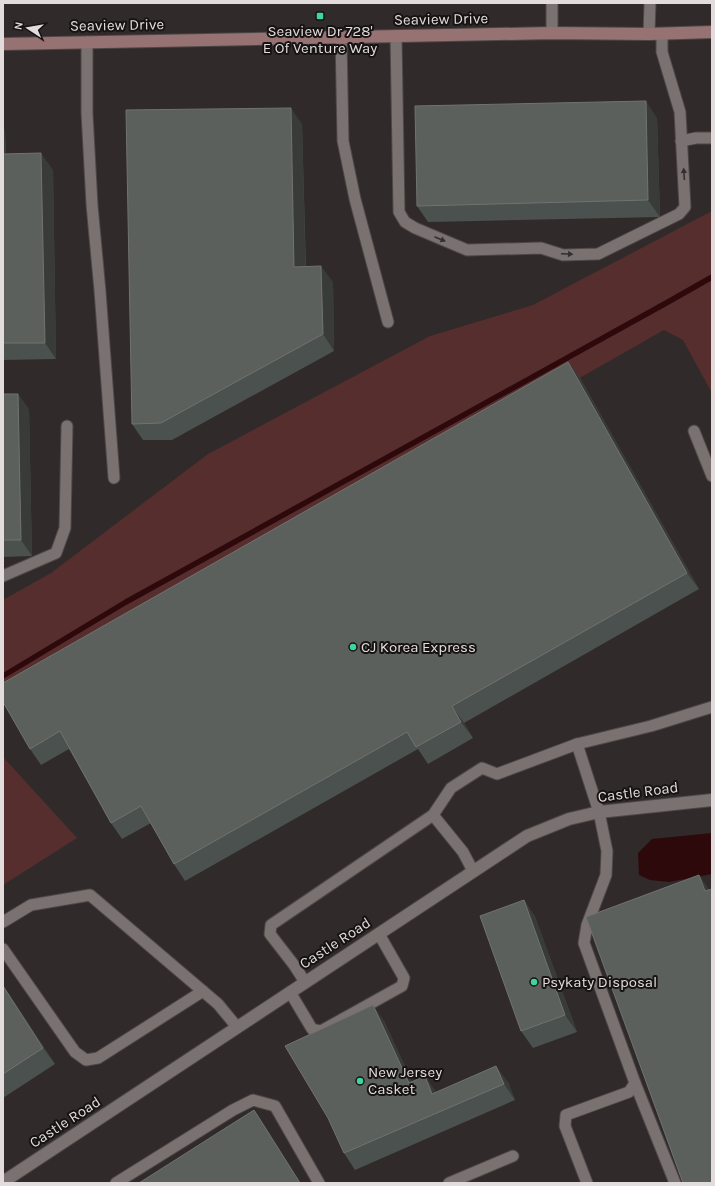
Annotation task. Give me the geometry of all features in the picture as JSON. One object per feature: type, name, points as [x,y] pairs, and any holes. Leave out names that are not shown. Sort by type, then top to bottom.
[{"type":"main road","name":"Seaview Drive","points":[[3,44],[552,33],[662,34],[712,32]]},
{"type":"street","name":"Castle Road","points":[[3,1182],[527,836],[569,819],[599,812],[712,800]]},
{"type":"lane","points":[[552,3],[552,33]]},
{"type":"lane","points":[[649,34],[650,3]]},
{"type":"lane","points":[[396,36],[399,212],[405,222],[415,228],[467,250],[541,248],[563,255],[598,254],[679,214],[685,207],[680,112],[662,52],[662,34]]},
{"type":"lane","points":[[341,37],[343,141],[355,199],[388,322]]},
{"type":"lane","points":[[87,42],[86,113],[114,478]]},
{"type":"lane","points":[[681,141],[696,138],[712,138]]},
{"type":"lane","points":[[3,576],[56,553],[65,528],[67,426]]},
{"type":"lane","points":[[694,431],[712,476]]},
{"type":"lane","points":[[305,982],[270,934],[271,924],[433,815],[451,788],[482,768],[497,774],[577,744],[651,726],[712,707]]},
{"type":"lane","points":[[577,744],[599,812],[607,851],[606,875],[587,925],[584,944],[635,1083],[675,1183]]},
{"type":"lane","points":[[433,815],[463,852],[473,871]]},
{"type":"lane","points":[[3,922],[30,905],[90,895],[218,1004],[237,1027]]},
{"type":"lane","points":[[290,992],[312,1029],[321,1031],[402,986],[404,978],[379,934]]},
{"type":"lane","points":[[3,949],[75,1052],[86,1060],[98,1058],[203,991]]},
{"type":"lane","points":[[587,1183],[566,1126],[566,1115],[629,1092],[635,1083]]},
{"type":"lane","points":[[116,1183],[233,1110],[253,1100],[275,1106],[319,1183]]},
{"type":"lane","points":[[449,1183],[513,1156]]},
{"type":"shaded area","points":[[712,211],[712,393],[683,340],[664,330],[3,706],[3,600],[51,573],[208,454],[430,336],[533,305]]},
{"type":"shaded area","points":[[3,757],[77,838],[3,885]]},
{"type":"shaded area","points":[[712,833],[712,874],[669,882],[650,880],[639,875],[638,853],[652,839]]},
{"type":"building","points":[[646,101],[648,200],[417,206],[415,106]]},
{"type":"building","points":[[291,108],[294,267],[321,266],[323,334],[161,423],[132,424],[126,110]]},
{"type":"building","points":[[41,153],[45,343],[3,343],[3,154]]},
{"type":"building","name":"CJ Korea Express","points":[[568,362],[687,573],[452,706],[461,722],[416,747],[407,732],[174,864],[141,806],[111,823],[60,731],[30,749],[3,702],[3,683]]},
{"type":"building","points":[[3,394],[18,394],[21,540],[3,540]]},
{"type":"building","points":[[699,875],[705,891],[712,889],[712,1183],[683,1183],[586,917]]},
{"type":"building","name":"Psykaty Disposal","points":[[524,900],[565,1015],[521,1031],[480,916]]},
{"type":"building","points":[[3,986],[43,1048],[3,1074]]},
{"type":"building","points":[[373,1005],[409,1083],[425,1076],[432,1094],[496,1066],[504,1084],[344,1153],[328,1118],[285,1046]]},
{"type":"building","points":[[254,1110],[300,1183],[139,1183]]},
{"type":"waterway","points":[[3,676],[126,602],[712,277]]},
{"type":"place","name":"Seaview Dr 728' E Of Venture Way","points":[[320,16]]},
{"type":"place","name":"CJ Korea Express","points":[[353,647]]},
{"type":"place","name":"Psykaty Disposal","points":[[534,982]]},
{"type":"place","name":"New Jersey Casket","points":[[360,1081]]}]
